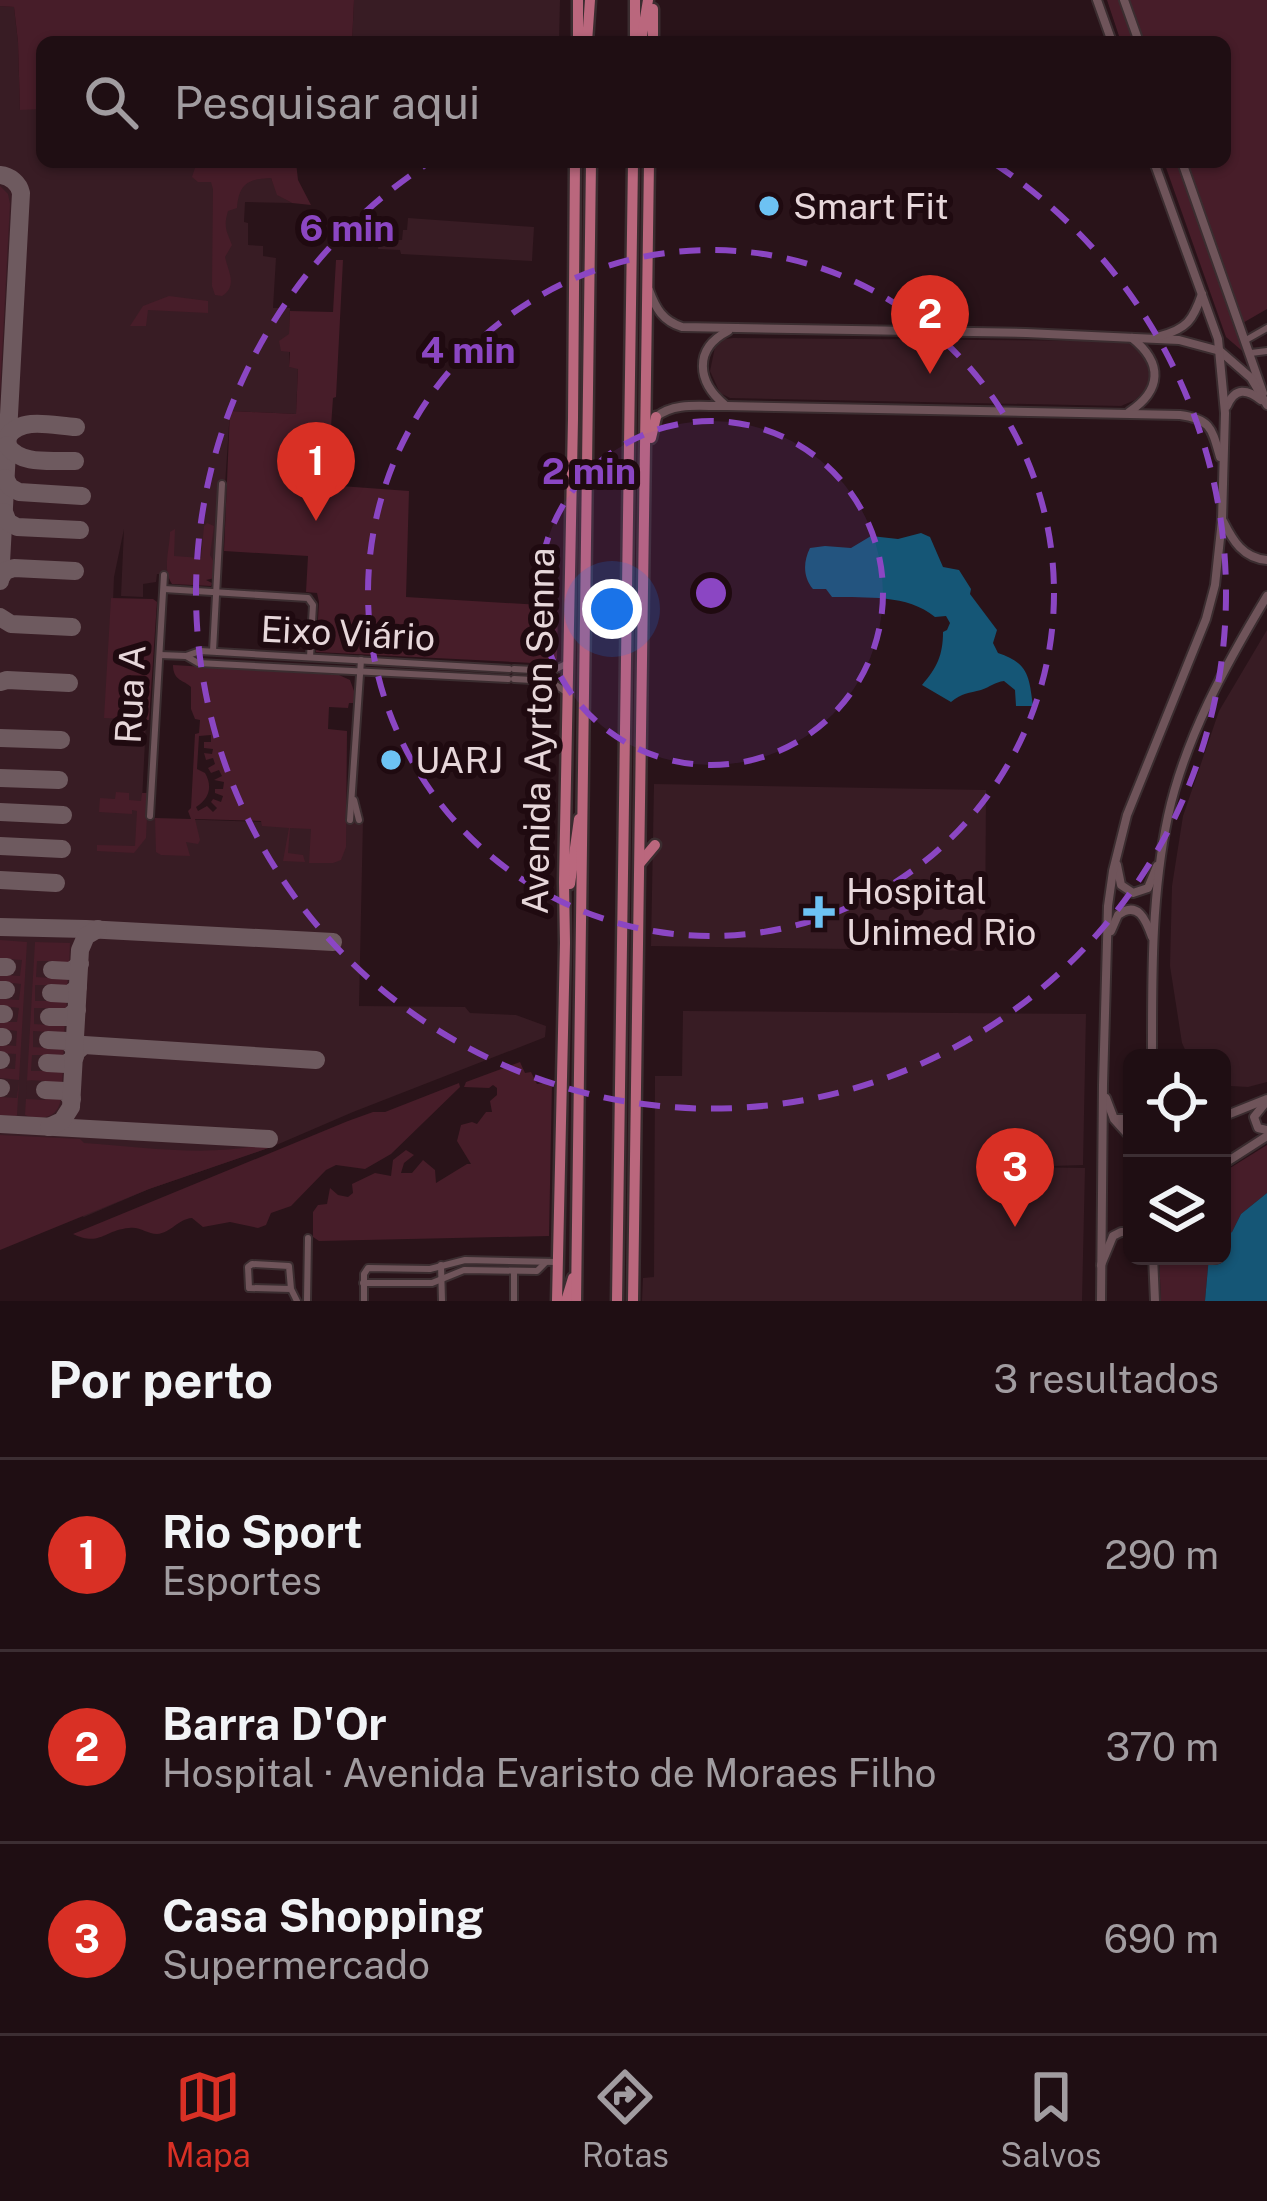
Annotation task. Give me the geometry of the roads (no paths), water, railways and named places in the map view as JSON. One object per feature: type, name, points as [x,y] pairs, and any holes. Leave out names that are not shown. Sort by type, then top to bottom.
[{"type":"highway","points":[[578,0],[578,36]]},
{"type":"highway","points":[[587,36],[590,0]]},
{"type":"highway","points":[[635,0],[638,36]]},
{"type":"highway","points":[[640,36],[651,0]]},
{"type":"highway","points":[[651,0],[653,36]]},
{"type":"highway","name":"Avenida Ayrton Senna","points":[[562,1301],[552,1262],[566,922],[575,231],[582,168]]},
{"type":"highway","name":"Avenida Ayrton Senna","points":[[576,1301],[586,632],[583,168]]},
{"type":"highway","points":[[617,1301],[633,168]]},
{"type":"highway","points":[[633,1299],[649,168]]},
{"type":"highway","points":[[646,459],[656,417]]},
{"type":"highway","points":[[627,621],[645,513]]},
{"type":"highway","points":[[571,529],[586,632]]},
{"type":"highway","points":[[642,784],[652,797]]},
{"type":"highway","points":[[624,792],[640,878]]},
{"type":"highway","points":[[566,922],[574,839],[583,811]]},
{"type":"highway","points":[[640,863],[655,845]]},
{"type":"highway","points":[[618,1206],[633,1299]]},
{"type":"highway","points":[[562,1301],[577,1263]]},
{"type":"street","points":[[1097,0],[1110,36]]},
{"type":"street","points":[[1124,0],[1137,36]]},
{"type":"street","points":[[1101,1301],[1108,906],[1127,815],[1205,620],[1215,585],[1222,520],[1225,413],[1220,351],[1156,168]]},
{"type":"street","points":[[1184,168],[1246,340],[1261,367],[1267,406]]},
{"type":"street","points":[[646,281],[660,314],[676,326],[1130,336],[1205,345],[1220,351],[1251,378],[1267,406]]},
{"type":"street","points":[[1152,338],[1183,327],[1195,313],[1202,293]]},
{"type":"street","points":[[727,406],[708,384],[704,352],[713,339],[735,328]]},
{"type":"street","points":[[1246,340],[1267,328]]},
{"type":"street","points":[[1128,413],[1148,396],[1155,373],[1147,350],[1130,336]]},
{"type":"street","points":[[1251,352],[1267,351]]},
{"type":"street","points":[[1225,413],[1240,391],[1250,392],[1267,406]]},
{"type":"street","points":[[656,417],[676,407],[727,406],[1180,415],[1203,420],[1210,427],[1222,464]]},
{"type":"street","points":[[213,652],[222,484]]},
{"type":"street","points":[[1222,520],[1239,548],[1267,560]]},
{"type":"street","name":"Rua A","points":[[149,816],[164,575]]},
{"type":"street","points":[[164,589],[310,599],[314,611],[310,657]]},
{"type":"street","points":[[1152,1049],[1152,939],[1169,812],[1188,750],[1216,685],[1267,596]]},
{"type":"street","points":[[1250,623],[1267,610]]},
{"type":"street","name":"Eixo Viário","points":[[160,656],[200,651],[511,669],[548,676],[568,694]]},
{"type":"street","name":"Eixo Viário","points":[[186,656],[198,663],[511,679],[548,676],[569,662]]},
{"type":"street","points":[[345,659],[345,671]]},
{"type":"street","points":[[354,820],[361,660]]},
{"type":"street","points":[[1116,857],[1121,885],[1133,893],[1148,888],[1161,857]]},
{"type":"street","points":[[1107,941],[1118,915],[1130,910],[1144,917],[1152,939]]},
{"type":"street","points":[[1103,1085],[1114,1119],[1123,1129]]},
{"type":"street","points":[[1231,1114],[1267,1100]]},
{"type":"street","points":[[1229,1157],[1267,1133],[1254,1118],[1267,1100]]},
{"type":"street","points":[[1114,1119],[1123,1119]]},
{"type":"street","points":[[1100,1270],[1113,1236],[1123,1232]]},
{"type":"street","points":[[307,1301],[308,1238]]},
{"type":"street","points":[[364,1301],[368,1268],[421,1270],[465,1261],[513,1266]]},
{"type":"street","points":[[363,1283],[432,1282],[464,1270],[552,1262]]},
{"type":"street","points":[[441,1265],[442,1301]]},
{"type":"street","points":[[1153,1265],[1155,1301]]},
{"type":"street","points":[[291,1289],[249,1288],[248,1267],[289,1266],[296,1301]]},
{"type":"street","points":[[513,1266],[514,1301]]},
{"type":"water","points":[[921,533],[930,537],[943,567],[959,570],[997,630],[993,643],[998,653],[1016,661],[1025,672],[1033,706],[1016,706],[1015,690],[1004,681],[951,702],[922,685],[938,661],[943,632],[950,623],[946,616],[935,617],[899,601],[832,597],[826,589],[813,589],[807,580],[810,548],[851,548],[871,536],[898,539]]},
{"type":"water","points":[[1267,1193],[1267,1301],[1205,1301],[1208,1265],[1231,1265],[1231,1233],[1241,1214]]},
{"type":"place","name":"Smart Fit","points":[[769,206]]},
{"type":"place","name":"Barra D'Or","points":[[930,374]]},
{"type":"place","name":"Rio Sport","points":[[316,521]]},
{"type":"place","name":"UARJ","points":[[391,760]]},
{"type":"place","name":"Hospital Unimed Rio","points":[[819,912]]},
{"type":"place","name":"Casa Shopping","points":[[1015,1227]]}]
